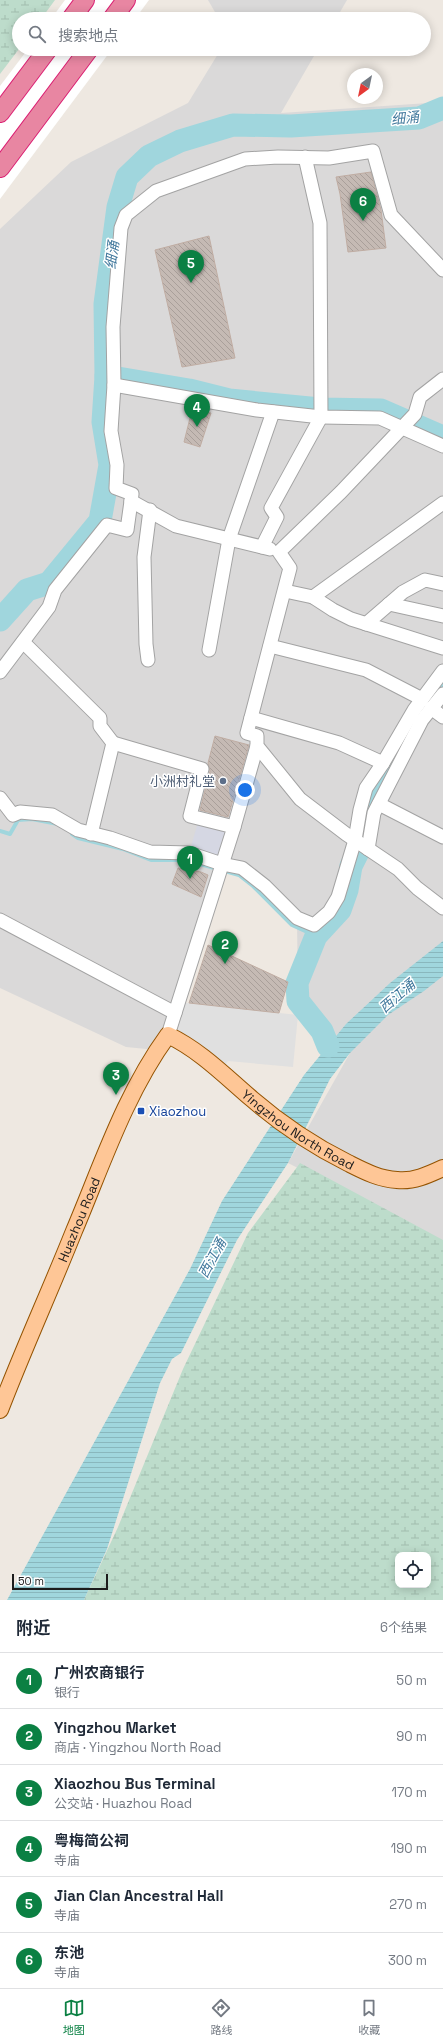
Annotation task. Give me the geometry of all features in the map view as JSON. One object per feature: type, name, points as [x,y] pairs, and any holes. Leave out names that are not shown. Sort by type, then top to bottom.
[{"type":"highway","points":[[76,12],[85,0]]},
{"type":"highway","points":[[117,12],[126,0]]},
{"type":"highway","points":[[0,113],[43,56]]},
{"type":"highway","points":[[0,168],[84,56]]},
{"type":"main road","name":"Yingzhou North Road","points":[[168,1035],[201,1054],[269,1113],[330,1154],[381,1178],[398,1180],[415,1179],[443,1168]]},
{"type":"main road","name":"Huazhou Road","points":[[0,1410],[125,1109],[148,1066],[168,1035]]},
{"type":"street","points":[[0,672],[49,607],[55,590],[107,525],[127,530],[132,494],[116,488],[117,465],[111,431],[114,385],[113,327],[116,280],[121,228],[126,215],[156,191],[245,159],[305,157],[329,158],[373,151],[391,215],[443,270]]},
{"type":"street","points":[[262,547],[277,517],[271,508],[321,417],[320,223],[305,157]]},
{"type":"street","points":[[279,552],[331,502],[401,429],[415,414],[420,398],[443,379]]},
{"type":"street","points":[[114,385],[216,404],[273,412],[321,417],[380,418],[401,429],[443,446]]},
{"type":"street","points":[[208,650],[229,539],[273,412]]},
{"type":"street","points":[[131,501],[150,510],[176,526],[279,552],[290,568],[248,732],[257,736],[257,746],[234,827],[168,1035]]},
{"type":"street","points":[[312,597],[443,504]]},
{"type":"street","points":[[148,660],[146,644],[144,557],[150,510]]},
{"type":"street","points":[[366,624],[404,592],[426,580],[443,584]]},
{"type":"street","points":[[285,590],[312,597],[332,610],[366,624],[443,648]]},
{"type":"street","points":[[390,604],[443,616]]},
{"type":"street","points":[[23,642],[100,718],[100,726],[113,743],[202,768],[190,816],[234,827]]},
{"type":"street","points":[[270,646],[366,670],[426,704],[443,717]]},
{"type":"street","points":[[368,849],[374,813],[422,720],[426,704],[443,671]]},
{"type":"street","points":[[0,798],[13,815],[20,812],[52,815],[78,830],[150,852],[189,853],[222,864],[242,868],[265,886],[297,918],[314,925],[329,912],[338,897],[355,840],[360,810],[366,788],[383,763],[414,710],[443,694]]},
{"type":"street","points":[[251,718],[339,743],[383,763]]},
{"type":"street","points":[[91,834],[113,743]]},
{"type":"street","points":[[257,746],[300,799],[355,840],[398,868],[418,888],[443,908]]},
{"type":"street","points":[[379,804],[443,836]]},
{"type":"street","points":[[0,920],[175,1013]]},
{"type":"shaded area","points":[[208,0],[347,0],[340,12],[215,12]]},
{"type":"shaded area","points":[[217,56],[314,56],[281,113],[443,102],[443,1241],[288,1163],[350,1053],[298,1001],[297,918],[222,864],[157,1050],[126,1047],[0,988],[0,229],[71,162],[188,103]]},
{"type":"shaded area","points":[[199,819],[234,827],[222,864],[189,853]]},
{"type":"shaded area","points":[[179,1002],[298,1015],[293,1067],[228,1061],[220,1071],[168,1035]]},
{"type":"green space","points":[[0,0],[55,0],[46,12],[12,12],[12,56],[14,56],[0,74]]},
{"type":"green space","points":[[300,1163],[443,1240],[443,1600],[84,1600],[118,1527],[183,1369],[248,1233]]},
{"type":"water","name":"西江涌","points":[[443,941],[443,976],[424,991],[388,1015],[350,1053],[330,1079],[288,1163],[237,1240],[181,1353],[172,1359],[160,1383],[107,1549],[84,1600],[7,1600],[190,1269],[222,1201],[304,1075],[346,1024],[390,983]]},
{"type":"pier","points":[[65,0],[149,0],[140,12],[56,12]]},
{"type":"pier","points":[[23,56],[107,56],[0,199],[0,86]]},
{"type":"building","points":[[371,172],[381,210],[386,248],[348,252],[340,194],[336,177]]},
{"type":"building","points":[[209,236],[235,358],[182,367],[155,250]]},
{"type":"building","points":[[192,410],[211,413],[200,447],[184,442]]},
{"type":"building","name":"小洲村礼堂","points":[[215,736],[249,745],[228,817],[200,810],[210,771],[208,763]]},
{"type":"building","points":[[178,868],[201,872],[208,875],[201,897],[172,884]]},
{"type":"building","points":[[208,945],[288,982],[279,1013],[189,1003]]},
{"type":"waterway","name":"细涌","points":[[0,620],[27,590],[49,583],[100,521],[110,465],[103,422],[106,376],[105,304],[118,207],[127,177],[149,156],[180,141],[233,125],[291,126],[419,118],[443,108]]},
{"type":"waterway","points":[[106,376],[189,390],[229,400],[320,409],[381,410],[443,437]]},
{"type":"waterway","points":[[328,1046],[322,1031],[298,1001],[297,983],[316,936],[340,910],[347,890],[351,866],[361,846],[369,808],[379,794],[393,759],[417,717],[443,683]]},
{"type":"waterway","points":[[0,831],[10,834],[18,820],[32,819],[58,824]]},
{"type":"waterway","points":[[72,834],[78,838],[123,849],[151,860],[186,860],[239,875],[253,886],[292,925],[316,936]]},
{"type":"place","name":"东池","points":[[363,221]]},
{"type":"place","name":"Jian Clan Ancestral Hall","points":[[191,283]]},
{"type":"place","name":"粤梅简公祠","points":[[197,427]]},
{"type":"place","name":"小洲村礼堂","points":[[223,781]]},
{"type":"place","name":"广州农商银行","points":[[190,879]]},
{"type":"place","name":"Yingzhou Market","points":[[225,964]]},
{"type":"place","name":"Xiaozhou Bus Terminal","points":[[116,1095]]},
{"type":"place","name":"Xiaozhou","points":[[141,1111]]}]
